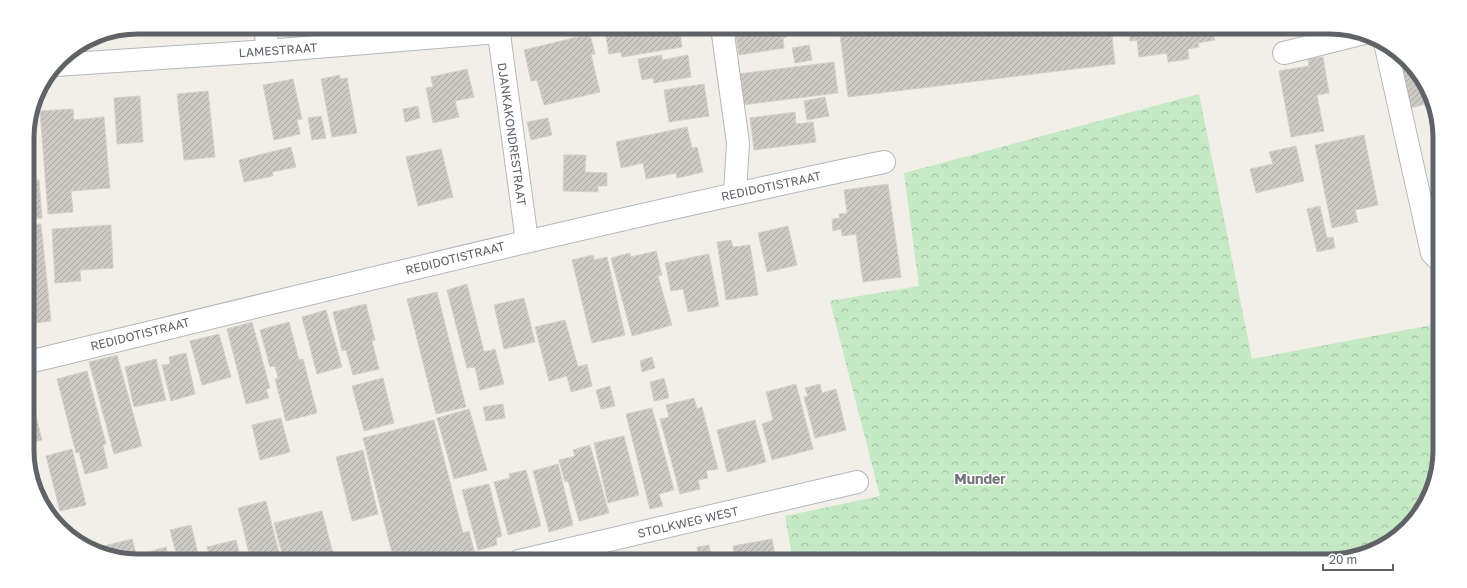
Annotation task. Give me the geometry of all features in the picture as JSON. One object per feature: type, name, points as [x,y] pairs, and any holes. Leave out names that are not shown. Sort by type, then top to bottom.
[{"type":"street","points":[[266,34],[268,51]]},
{"type":"street","name":"LAMESTRAAT","points":[[69,60],[268,51],[454,34]]},
{"type":"street","name":"DJANKAKONDRESTRAAT","points":[[499,34],[527,241]]},
{"type":"street","points":[[723,34],[738,143],[735,193]]},
{"type":"street","points":[[1284,54],[1351,37]]},
{"type":"street","points":[[1387,52],[1433,254]]},
{"type":"street","name":"REDIDOTISTRAAT","points":[[34,361],[527,241],[735,193],[884,162]]},
{"type":"street","name":"STOLKWEG WEST","points":[[549,554],[857,482]]},
{"type":"green space","points":[[1199,94],[1252,359],[1432,325],[1433,327],[1432,464],[1422,496],[1415,508],[1398,528],[1381,540],[1369,546],[1336,554],[792,554],[785,516],[880,496],[830,301],[919,286],[904,173]]},
{"type":"building","points":[[517,34],[531,34],[517,36]]},
{"type":"building","points":[[590,34],[595,54],[591,55],[600,92],[544,105],[537,80],[531,81],[524,50]]},
{"type":"building","points":[[605,34],[680,34],[682,47],[622,57],[621,52],[609,54]]},
{"type":"building","points":[[736,34],[787,34],[787,37],[783,38],[784,48],[739,55]]},
{"type":"building","points":[[840,34],[1112,34],[1115,64],[848,97]]},
{"type":"building","points":[[1129,34],[1214,34],[1215,40],[1198,43],[1199,47],[1188,49],[1189,59],[1168,62],[1167,53],[1139,57],[1137,40],[1130,41]]},
{"type":"building","points":[[809,45],[812,60],[795,63],[792,48]]},
{"type":"building","points":[[662,55],[662,60],[688,55],[691,77],[654,83],[653,78],[642,80],[638,59]]},
{"type":"building","points":[[1323,57],[1329,93],[1317,95],[1324,131],[1291,137],[1279,71],[1309,66],[1308,59]]},
{"type":"building","points":[[834,62],[838,93],[742,105],[738,74]]},
{"type":"building","points":[[1401,63],[1412,75],[1419,86],[1427,104],[1406,109],[1405,85]]},
{"type":"building","points":[[467,69],[474,97],[455,101],[459,117],[433,123],[426,88],[433,87],[431,77]]},
{"type":"building","points":[[340,75],[340,79],[347,78],[357,133],[332,137],[321,79]]},
{"type":"building","points":[[293,79],[302,119],[297,120],[300,134],[274,140],[263,85]]},
{"type":"building","points":[[704,84],[709,116],[669,122],[664,90]]},
{"type":"building","points":[[208,91],[215,157],[184,160],[177,94]]},
{"type":"building","points":[[140,96],[143,142],[117,144],[114,98]]},
{"type":"building","points":[[825,97],[829,116],[807,120],[804,101]]},
{"type":"building","points":[[418,106],[420,118],[405,122],[403,109]]},
{"type":"building","points":[[73,109],[74,120],[104,117],[110,188],[71,191],[73,212],[48,214],[40,111]]},
{"type":"building","points":[[795,112],[796,124],[813,122],[816,142],[754,150],[750,118]]},
{"type":"building","points":[[321,116],[326,138],[312,140],[308,118]]},
{"type":"building","points":[[548,118],[552,135],[531,140],[527,122]]},
{"type":"building","points":[[687,127],[692,148],[697,147],[703,172],[677,178],[676,173],[646,179],[643,163],[621,168],[616,142]]},
{"type":"building","points":[[1364,135],[1378,205],[1355,210],[1358,222],[1332,228],[1315,145]]},
{"type":"building","points":[[1296,146],[1304,181],[1256,193],[1250,169],[1273,164],[1269,152]]},
{"type":"building","points":[[291,147],[296,167],[272,172],[273,176],[244,182],[239,160]]},
{"type":"building","points":[[441,149],[453,197],[418,206],[406,157]]},
{"type":"building","points":[[564,155],[586,155],[585,172],[607,173],[607,186],[598,186],[598,192],[563,191]]},
{"type":"building","points":[[34,180],[39,180],[42,218],[34,219]]},
{"type":"building","points":[[888,184],[901,277],[863,282],[856,234],[842,236],[841,229],[833,231],[832,219],[840,218],[839,214],[847,213],[844,190]]},
{"type":"building","points":[[1433,202],[1433,226],[1427,204]]},
{"type":"building","points":[[1320,206],[1327,238],[1333,237],[1335,248],[1317,252],[1307,209]]},
{"type":"building","points":[[41,224],[51,321],[34,323],[34,225]]},
{"type":"building","points":[[111,225],[113,268],[80,270],[81,281],[55,283],[52,229]]},
{"type":"building","points":[[788,226],[797,265],[767,272],[758,233]]},
{"type":"building","points":[[731,240],[733,247],[750,245],[758,295],[726,300],[717,242]]},
{"type":"building","points":[[656,251],[662,275],[658,276],[672,325],[632,336],[611,258],[630,253],[631,257]]},
{"type":"building","points":[[709,254],[719,306],[688,312],[683,289],[671,291],[665,263]]},
{"type":"building","points":[[593,255],[594,260],[607,257],[625,335],[592,343],[572,260]]},
{"type":"building","points":[[467,284],[484,352],[495,349],[504,384],[480,390],[475,367],[467,368],[447,290]]},
{"type":"building","points":[[437,292],[466,407],[436,414],[407,299]]},
{"type":"building","points":[[524,298],[535,342],[504,349],[494,305]]},
{"type":"building","points":[[366,304],[375,340],[372,341],[379,369],[353,375],[346,350],[342,351],[333,312]]},
{"type":"building","points":[[326,310],[342,367],[317,374],[302,317]]},
{"type":"building","points":[[565,320],[578,367],[587,364],[592,386],[571,392],[567,376],[549,381],[535,327]]},
{"type":"building","points":[[252,322],[270,388],[266,389],[269,398],[246,404],[227,329]]},
{"type":"building","points":[[289,322],[299,360],[303,359],[317,413],[286,421],[275,379],[278,378],[275,366],[270,367],[260,330]]},
{"type":"building","points":[[219,334],[231,377],[202,385],[190,341]]},
{"type":"building","points":[[186,353],[195,394],[171,401],[162,365],[170,364],[169,357]]},
{"type":"building","points":[[117,355],[142,446],[114,454],[89,362]]},
{"type":"building","points":[[652,357],[655,368],[642,372],[640,361]]},
{"type":"building","points":[[156,359],[166,400],[134,407],[125,367]]},
{"type":"building","points":[[87,371],[106,444],[103,445],[108,468],[85,474],[79,452],[76,453],[57,379]]},
{"type":"building","points":[[383,378],[394,423],[364,431],[352,386]]},
{"type":"building","points":[[664,378],[669,398],[654,401],[650,382]]},
{"type":"building","points":[[796,384],[813,449],[772,460],[762,424],[773,420],[766,392]]},
{"type":"building","points":[[820,384],[822,393],[836,389],[846,430],[815,438],[804,397],[808,396],[805,388]]},
{"type":"building","points":[[610,386],[615,406],[601,409],[596,390]]},
{"type":"building","points":[[694,398],[697,409],[702,407],[718,469],[706,471],[708,478],[698,480],[700,489],[680,494],[660,419],[669,417],[666,405]]},
{"type":"building","points":[[503,404],[505,418],[486,421],[483,407]]},
{"type":"building","points":[[652,408],[674,490],[659,494],[663,506],[650,509],[626,414]]},
{"type":"building","points":[[469,409],[487,470],[454,479],[437,418]]},
{"type":"building","points":[[34,412],[42,440],[34,442]]},
{"type":"building","points":[[281,418],[290,452],[260,460],[252,425]]},
{"type":"building","points":[[434,420],[463,533],[469,531],[475,554],[392,554],[363,438]]},
{"type":"building","points":[[755,420],[766,462],[727,472],[717,430]]},
{"type":"building","points":[[624,436],[639,495],[608,503],[594,443]]},
{"type":"building","points":[[590,445],[609,513],[579,521],[568,481],[565,482],[559,460],[575,456],[573,450]]},
{"type":"building","points":[[72,449],[86,505],[60,511],[46,456]]},
{"type":"building","points":[[363,450],[378,514],[352,521],[336,457]]},
{"type":"building","points":[[558,464],[573,525],[549,532],[533,471]]},
{"type":"building","points":[[526,470],[541,526],[508,535],[494,482],[510,478],[509,474]]},
{"type":"building","points":[[489,484],[502,536],[496,538],[497,545],[478,550],[462,490]]},
{"type":"building","points":[[266,501],[279,554],[249,554],[238,508]]},
{"type":"building","points":[[322,511],[333,554],[282,554],[274,523]]},
{"type":"building","points":[[191,525],[198,554],[176,554],[170,530]]},
{"type":"building","points":[[132,539],[136,554],[118,552],[101,546]]},
{"type":"building","points":[[772,539],[775,554],[734,554],[733,546]]},
{"type":"building","points":[[236,540],[239,554],[209,554],[207,547]]},
{"type":"building","points":[[709,545],[711,554],[698,554],[697,547]]},
{"type":"building","points":[[166,547],[168,554],[141,554]]},
{"type":"district","name":"Munder","points":[[980,478]]}]
